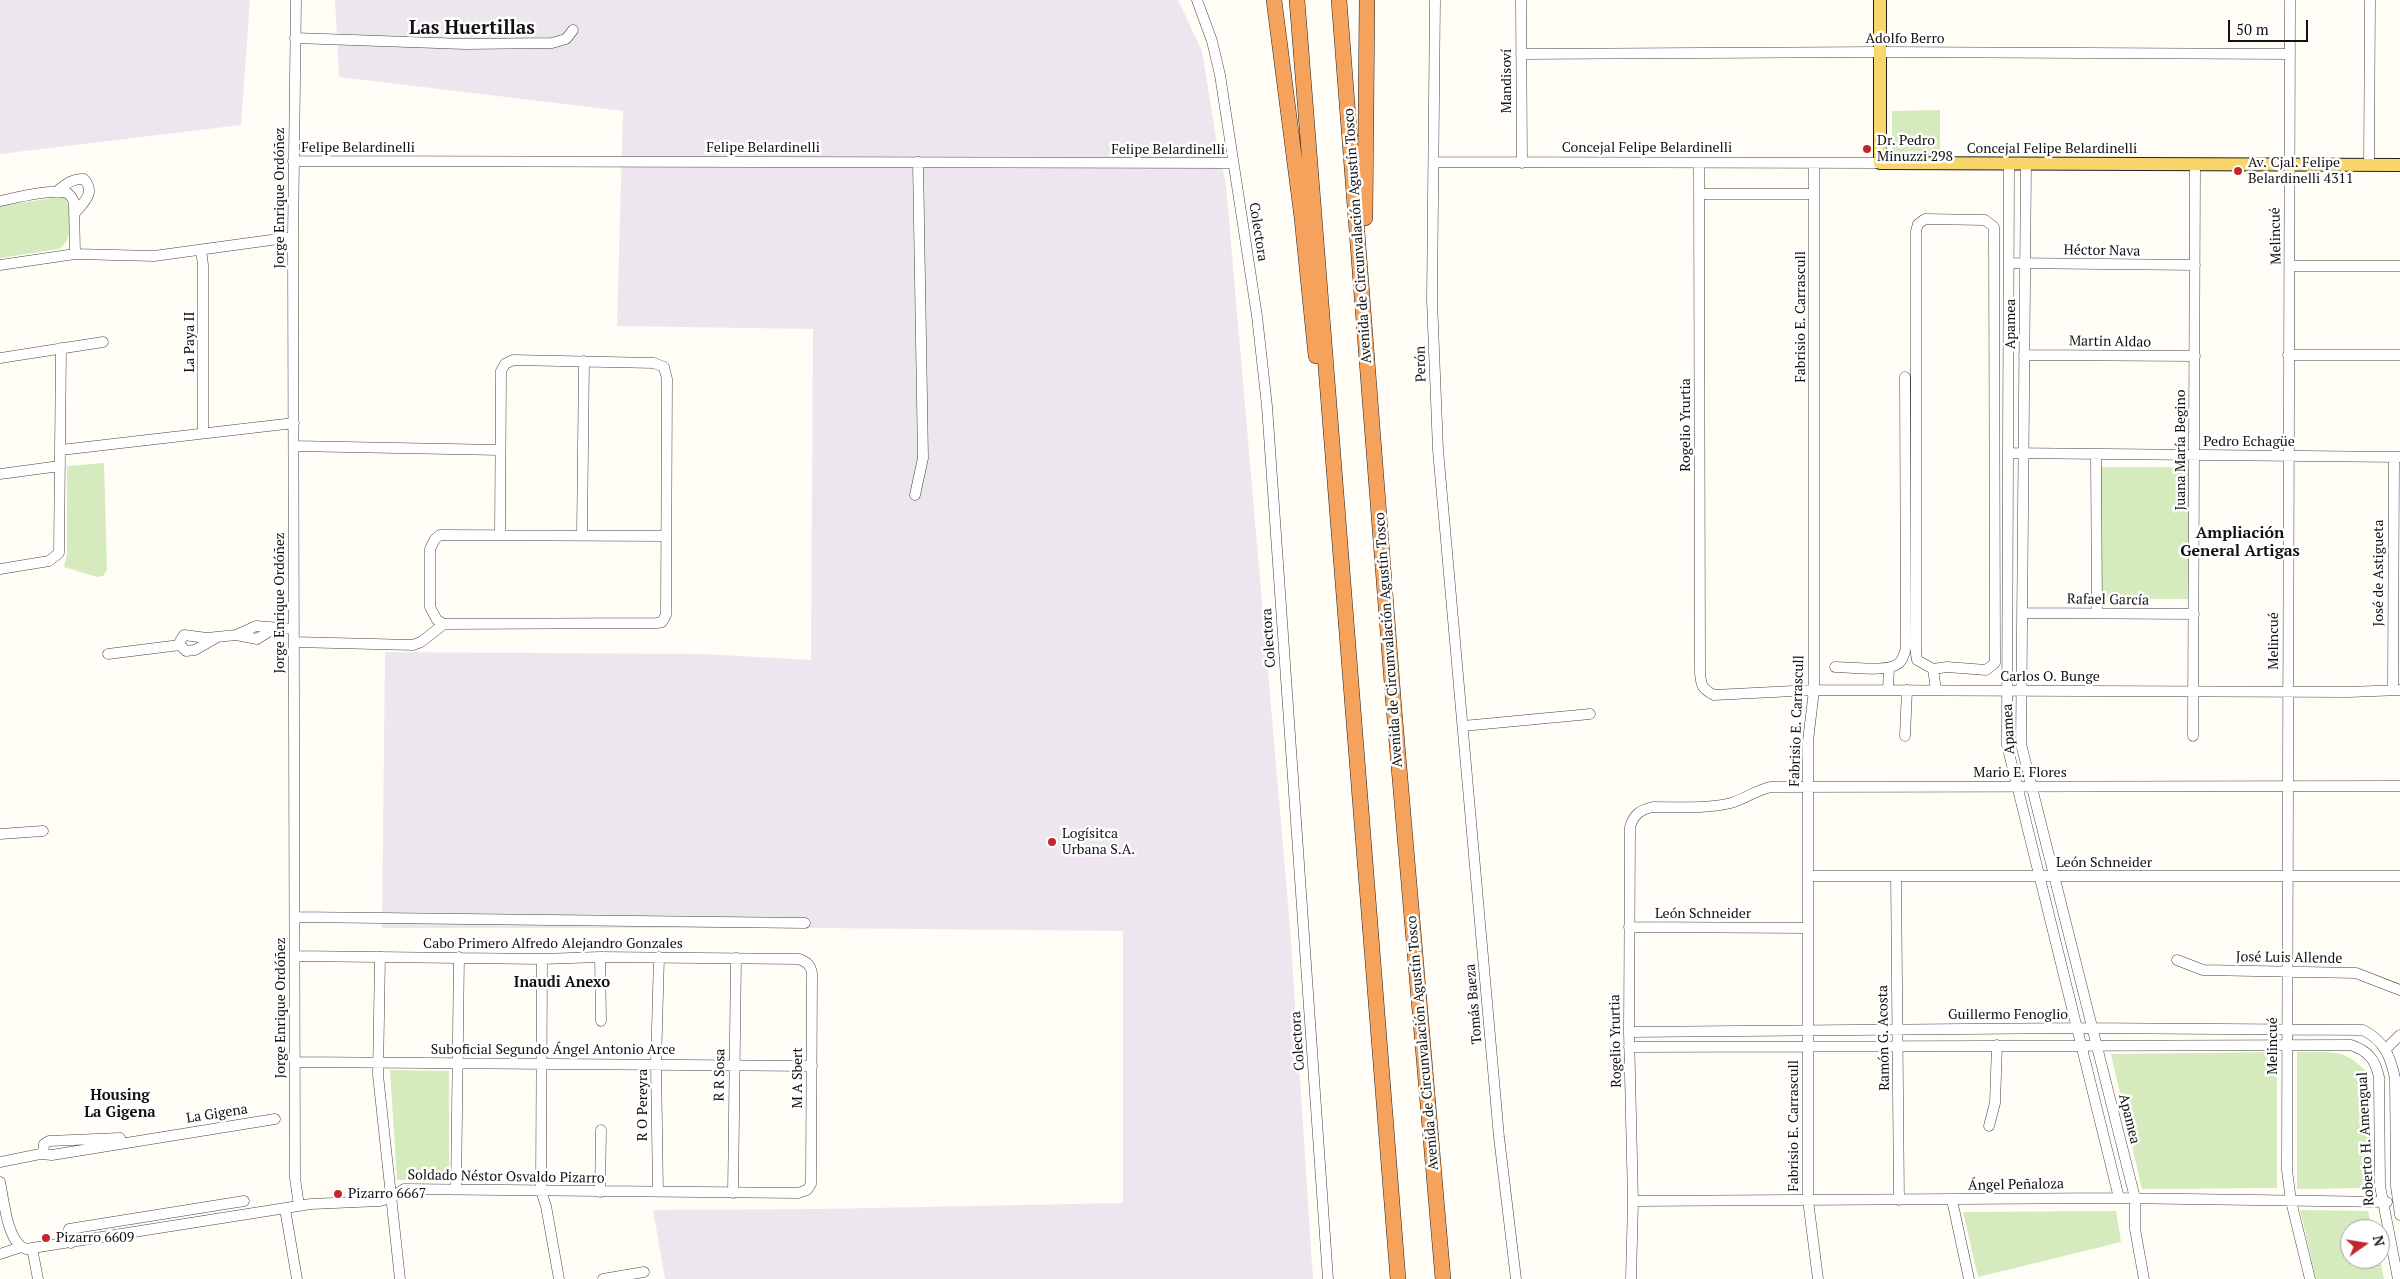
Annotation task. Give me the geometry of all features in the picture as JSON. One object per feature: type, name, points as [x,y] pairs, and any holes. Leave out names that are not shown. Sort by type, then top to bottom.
[{"type":"highway","points":[[1264,0],[1283,62]]},
{"type":"highway","points":[[1274,0],[1302,218],[1312,328],[1334,472]]},
{"type":"highway","points":[[1297,0],[1398,1277]]},
{"type":"highway","name":"Avenida de Circunvalación Agustín Tosco","points":[[1339,0],[1443,1279]]},
{"type":"highway","points":[[1363,299],[1367,162],[1367,0]]},
{"type":"highway","points":[[1437,1220],[1448,1279]]},
{"type":"main road","points":[[1880,0],[1880,164]]},
{"type":"main road","name":"Concejal Felipe Belardinelli","points":[[1880,164],[2400,165]]},
{"type":"street","name":"Jorge Enrique Ordóñez","points":[[296,0],[293,237],[296,918],[295,1178],[299,1206]]},
{"type":"street","name":"Colectora","points":[[1197,0],[1212,41],[1220,75],[1261,343],[1328,1279]]},
{"type":"street","name":"Perón","points":[[1435,0],[1432,300],[1437,432],[1462,726]]},
{"type":"street","name":"Mandisoví","points":[[1520,0],[1522,163]]},
{"type":"street","name":"Melincué","points":[[2290,0],[2289,164],[2291,266],[2288,355],[2287,1170],[2291,1201],[2310,1279]]},
{"type":"street","points":[[2369,164],[2370,0]]},
{"type":"street","points":[[295,38],[466,44],[552,43],[566,39],[572,30]]},
{"type":"street","name":"Adolfo Berro","points":[[1521,54],[1880,52],[2290,54]]},
{"type":"street","name":"Felipe Belardinelli","points":[[294,161],[1233,163]]},
{"type":"street","points":[[915,494],[923,458],[918,162]]},
{"type":"street","name":"Concejal Felipe Belardinelli","points":[[1434,162],[1880,164]]},
{"type":"street","name":"Rogelio Yrurtia","points":[[1699,163],[1700,673],[1702,687]]},
{"type":"street","name":"Fabrisio E. Carrascull","points":[[1814,163],[1814,690],[1808,742],[1808,1200],[1818,1279]]},
{"type":"street","name":"Apamea","points":[[2009,164],[2007,745],[2119,1198]]},
{"type":"street","name":"Apamea","points":[[2026,164],[2021,744],[2134,1198],[2135,1229],[2144,1279]]},
{"type":"street","name":"Juana María Begino","points":[[2194,164],[2194,736]]},
{"type":"street","points":[[56,192],[77,178],[84,179],[89,185],[90,190],[87,197],[74,214]]},
{"type":"street","points":[[0,200],[66,192],[71,196],[74,214],[74,254]]},
{"type":"street","points":[[1699,194],[1814,194]]},
{"type":"street","points":[[1925,219],[1985,220],[1994,227],[1994,663],[1986,670],[1947,667],[1933,669],[1917,660],[1916,654],[1916,231],[1918,224],[1925,219]]},
{"type":"street","points":[[0,265],[74,254],[154,256],[293,237]]},
{"type":"street","name":"La Paya II","points":[[201,250],[203,264],[203,434]]},
{"type":"street","name":"Héctor Nava","points":[[2009,263],[2194,265]]},
{"type":"street","points":[[2291,266],[2400,266]]},
{"type":"street","points":[[0,358],[103,342]]},
{"type":"street","points":[[0,569],[49,561],[59,553],[62,348]]},
{"type":"street","name":"Martin Aldao","points":[[2024,355],[2194,356]]},
{"type":"street","points":[[2288,355],[2400,355]]},
{"type":"street","points":[[500,535],[501,371],[505,364],[513,360],[654,363],[664,366],[666,372],[666,536],[666,615],[662,622],[444,624],[437,620],[430,607],[430,549],[435,539],[446,534],[500,535],[666,536]]},
{"type":"street","points":[[582,535],[584,361]]},
{"type":"street","points":[[1835,667],[1889,668],[1898,665],[1906,648],[1905,377]]},
{"type":"street","points":[[61,450],[294,424]]},
{"type":"street","points":[[294,446],[500,450]]},
{"type":"street","name":"Pedro Echagüe","points":[[2008,453],[2096,456],[2397,457]]},
{"type":"street","points":[[2096,456],[2096,613]]},
{"type":"street","name":"José de Astigueta","points":[[2396,690],[2397,457]]},
{"type":"street","points":[[0,474],[60,466]]},
{"type":"street","name":"Rafael García","points":[[2022,612],[2194,614]]},
{"type":"street","points":[[294,642],[413,645],[421,642],[444,624]]},
{"type":"street","points":[[108,654],[180,645],[184,635],[216,638],[236,635],[256,626],[273,629],[294,629]]},
{"type":"street","points":[[1888,690],[1889,668]]},
{"type":"street","points":[[1933,669],[1936,690]]},
{"type":"street","name":"Carlos O. Bunge","points":[[1702,687],[1714,695],[1814,690],[2396,690]]},
{"type":"street","points":[[1905,736],[1907,690]]},
{"type":"street","points":[[1462,726],[1590,714]]},
{"type":"street","name":"Tomás Baeza","points":[[1462,726],[1499,1137],[1516,1279]]},
{"type":"street","name":"Mario E. Flores","points":[[1644,809],[1723,805],[1735,802],[1760,789],[1808,787],[2400,786]]},
{"type":"street","name":"Rogelio Yrurtia","points":[[1631,1279],[1633,1201],[1629,1047],[1630,827],[1634,815],[1644,809]]},
{"type":"street","points":[[0,834],[43,831]]},
{"type":"street","name":"León Schneider","points":[[1808,876],[2400,876]]},
{"type":"street","name":"Ramón G. Acosta","points":[[1896,876],[1899,1200]]},
{"type":"street","points":[[296,918],[805,923]]},
{"type":"street","name":"León Schneider","points":[[1629,927],[1808,928]]},
{"type":"street","name":"Cabo Primero Alfredo Alejandro Gonzales","points":[[296,956],[542,959],[600,957],[736,958],[799,959],[809,964]]},
{"type":"street","points":[[380,957],[378,1062],[400,1279]]},
{"type":"street","points":[[456,1190],[459,957]]},
{"type":"street","points":[[600,957],[601,1022]]},
{"type":"street","name":"R O Pereyra","points":[[658,1192],[656,1064],[659,957]]},
{"type":"street","name":"R R Sosa","points":[[733,1193],[736,958]]},
{"type":"street","points":[[542,959],[541,1191],[546,1206],[559,1279]]},
{"type":"street","name":"José Luis Allende","points":[[2177,960],[2204,970],[2356,973],[2400,990]]},
{"type":"street","name":"M A Sbert","points":[[807,1190],[812,1178],[812,974],[809,964]]},
{"type":"street","name":"Guillermo Fenoglio","points":[[1629,1032],[2287,1028],[2363,1030],[2375,1036],[2385,1047]]},
{"type":"street","points":[[2385,1047],[2400,1036]]},
{"type":"street","points":[[1629,1047],[2287,1044]]},
{"type":"street","name":"Roberto H. Amengual","points":[[2287,1044],[2351,1045],[2364,1050],[2372,1056],[2379,1077],[2382,1202],[2398,1279]]},
{"type":"street","points":[[1990,1126],[1995,1103],[1997,1045]]},
{"type":"street","name":"Roberto H. Amengual","points":[[2385,1047],[2395,1078],[2400,1216]]},
{"type":"street","name":"Suboficial Segundo Ángel Antonio Arce","points":[[295,1062],[812,1066]]},
{"type":"street","name":"La Gigena","points":[[0,1162],[43,1154],[44,1144],[49,1141],[164,1136],[275,1119]]},
{"type":"street","points":[[600,1192],[601,1130]]},
{"type":"street","points":[[0,1182],[12,1236],[21,1247],[0,1254]]},
{"type":"street","name":"Soldado Néstor Osvaldo Pizarro","points":[[21,1247],[32,1248],[71,1243],[299,1206],[380,1202],[391,1198],[404,1189],[733,1193],[798,1193],[807,1190]]},
{"type":"street","name":"Ángel Peñaloza","points":[[1633,1201],[2134,1198],[2398,1202]]},
{"type":"street","points":[[1952,1200],[1969,1279]]},
{"type":"street","points":[[71,1243],[69,1229],[244,1201]]},
{"type":"street","points":[[285,1209],[296,1279]]},
{"type":"street","points":[[32,1248],[38,1279]]},
{"type":"street","points":[[603,1279],[644,1272]]},
{"type":"shaded area","points":[[0,0],[250,0],[241,125],[0,154]]},
{"type":"shaded area","points":[[335,0],[1178,0],[1202,51],[1216,138],[1226,185],[1290,927],[1313,1279],[665,1279],[653,1210],[821,1209],[1123,1203],[1123,931],[819,928],[382,928],[385,652],[703,654],[811,660],[813,329],[617,326],[623,111],[339,77]]},
{"type":"green space","points":[[1940,110],[1940,156],[1901,157],[1892,150],[1892,111]]},
{"type":"green space","points":[[64,197],[71,216],[69,232],[64,245],[59,249],[0,258],[0,206]]},
{"type":"green space","points":[[104,463],[107,570],[103,576],[97,577],[64,567],[67,553],[67,466]]},
{"type":"green space","points":[[2101,467],[2190,467],[2191,599],[2101,599]]},
{"type":"green space","points":[[2277,1052],[2277,1188],[2142,1189],[2111,1054]]},
{"type":"green space","points":[[2297,1052],[2328,1052],[2344,1055],[2368,1073],[2368,1188],[2297,1189]]},
{"type":"green space","points":[[390,1070],[449,1071],[449,1180],[397,1180]]},
{"type":"green space","points":[[2300,1210],[2368,1211],[2370,1219],[2340,1219],[2340,1269],[2382,1269],[2384,1279],[2316,1279]]},
{"type":"green space","points":[[2116,1211],[2121,1242],[1978,1277],[1963,1212]]},
{"type":"place","name":"Dr. Pedro Minuzzi 298","points":[[1867,149]]},
{"type":"place","name":"Av. Cjal. Felipe Belardinelli 4311","points":[[2238,171]]},
{"type":"place","name":"Logísitca Urbana S.A.","points":[[1052,842]]},
{"type":"place","name":"Pizarro 6667","points":[[338,1194]]},
{"type":"place","name":"Pizarro 6609","points":[[46,1238]]},
{"type":"district","name":"Las Huertillas","points":[[472,29]]},
{"type":"district","name":"Ampliación General Artigas","points":[[2240,542]]},
{"type":"district","name":"Inaudi Anexo","points":[[562,983]]},
{"type":"district","name":"Housing La Gigena","points":[[120,1104]]}]
